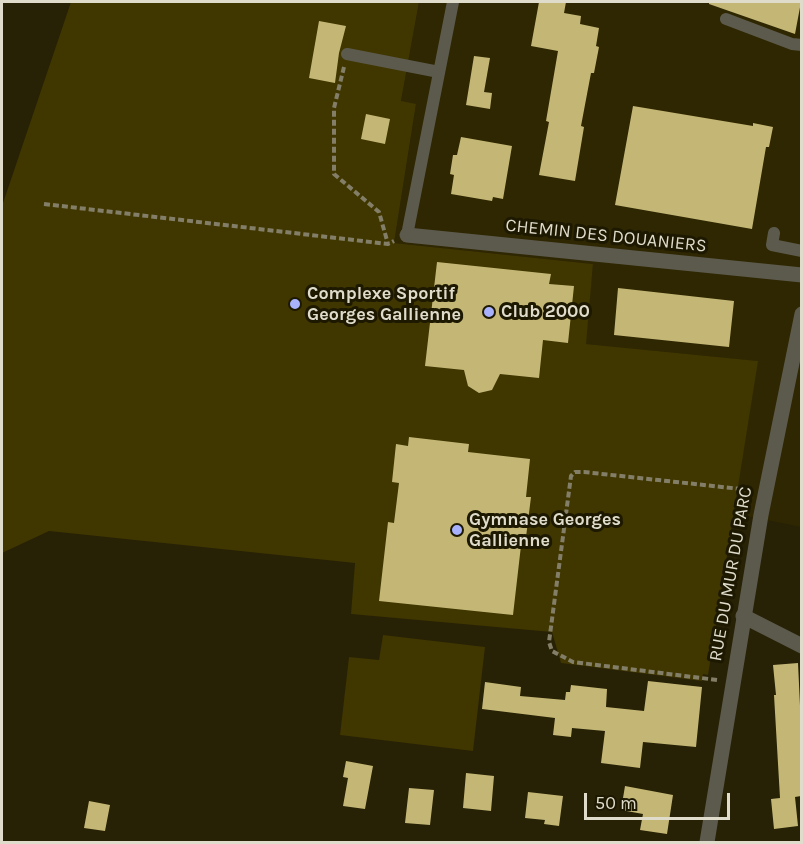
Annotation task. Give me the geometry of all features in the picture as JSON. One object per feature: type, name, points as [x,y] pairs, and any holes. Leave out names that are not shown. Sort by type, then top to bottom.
[{"type":"street","name":"CHEMIN DES DOUANIERS","points":[[407,235],[801,275]]},
{"type":"street","name":"RUE DU MUR DU PARC","points":[[707,843],[765,492],[801,314]]},
{"type":"street","points":[[743,616],[801,645]]},
{"type":"lane","points":[[407,235],[453,2]]},
{"type":"lane","points":[[726,20],[792,45],[801,45]]},
{"type":"lane","points":[[347,54],[439,72]]},
{"type":"lane","points":[[774,233],[772,245],[801,251]]},
{"type":"path","points":[[347,54],[334,108],[334,174],[379,212],[388,244]]},
{"type":"path","points":[[44,204],[388,244],[407,235]]},
{"type":"path","points":[[733,682],[573,662],[552,651],[549,642],[571,476],[575,472],[584,472],[765,492]]},
{"type":"shaded area","name":"Complexe Sportif Georges Gallienne","points":[[71,2],[419,2],[401,101],[416,104],[394,243],[593,264],[586,344],[758,361],[708,675],[703,674],[702,681],[561,663],[552,632],[351,614],[355,563],[49,531],[2,553],[2,206]]},
{"type":"shaded area","points":[[419,2],[801,2],[801,527],[732,513],[757,361],[585,344],[593,264],[394,243],[416,105],[401,102]]},
{"type":"shaded area","points":[[383,635],[485,647],[473,751],[340,735],[349,657],[379,660]]},
{"type":"building","points":[[539,2],[566,2],[564,13],[581,16],[580,24],[599,28],[596,46],[599,47],[594,73],[591,73],[581,126],[584,127],[575,181],[539,175],[549,122],[546,121],[558,51],[531,46]]},
{"type":"building","points":[[709,2],[801,2],[795,34],[709,4]]},
{"type":"building","points":[[319,21],[346,26],[335,83],[309,78]]},
{"type":"building","points":[[474,56],[490,58],[484,92],[492,93],[490,109],[466,105]]},
{"type":"building","points":[[633,106],[753,126],[753,123],[773,127],[769,147],[766,147],[752,229],[615,205]]},
{"type":"building","points":[[366,114],[390,119],[385,144],[361,139]]},
{"type":"building","points":[[461,137],[512,146],[503,199],[493,197],[492,201],[451,194],[454,175],[450,174],[453,155],[457,155]]},
{"type":"building","name":"Club 2000","points":[[437,262],[551,274],[549,284],[574,286],[568,343],[543,340],[539,378],[500,374],[492,390],[479,393],[468,386],[464,370],[425,366]]},
{"type":"building","points":[[618,288],[734,301],[729,347],[614,335]]},
{"type":"building","name":"Gymnase Georges Gallienne","points":[[409,437],[469,444],[468,452],[530,459],[526,497],[531,497],[526,537],[522,537],[513,615],[379,601],[388,522],[394,523],[399,483],[392,482],[396,444],[408,446]]},
{"type":"building","points":[[798,663],[801,796],[795,797],[798,826],[774,829],[771,799],[780,798],[773,665]]},
{"type":"building","points":[[648,681],[702,687],[696,747],[643,742],[640,768],[601,763],[605,731],[572,728],[571,737],[553,735],[555,718],[482,709],[485,682],[521,687],[520,696],[565,700],[566,692],[570,692],[571,685],[607,689],[606,707],[644,711]]},
{"type":"building","points":[[346,761],[373,766],[365,809],[343,806],[348,778],[343,777]]},
{"type":"building","points":[[466,773],[494,776],[491,811],[463,808]]},
{"type":"building","points":[[625,786],[673,795],[667,834],[640,830],[643,814],[621,810]]},
{"type":"building","points":[[409,788],[434,790],[430,825],[405,823]]},
{"type":"building","points":[[528,792],[563,796],[559,826],[544,824],[545,820],[525,818]]},
{"type":"building","points":[[89,801],[110,805],[105,831],[84,828]]},
{"type":"place","name":"Complexe Sportif Georges Gallienne","points":[[295,304]]},
{"type":"place","name":"Club 2000","points":[[489,312]]},
{"type":"place","name":"Gymnase Georges Gallienne","points":[[457,530]]}]
